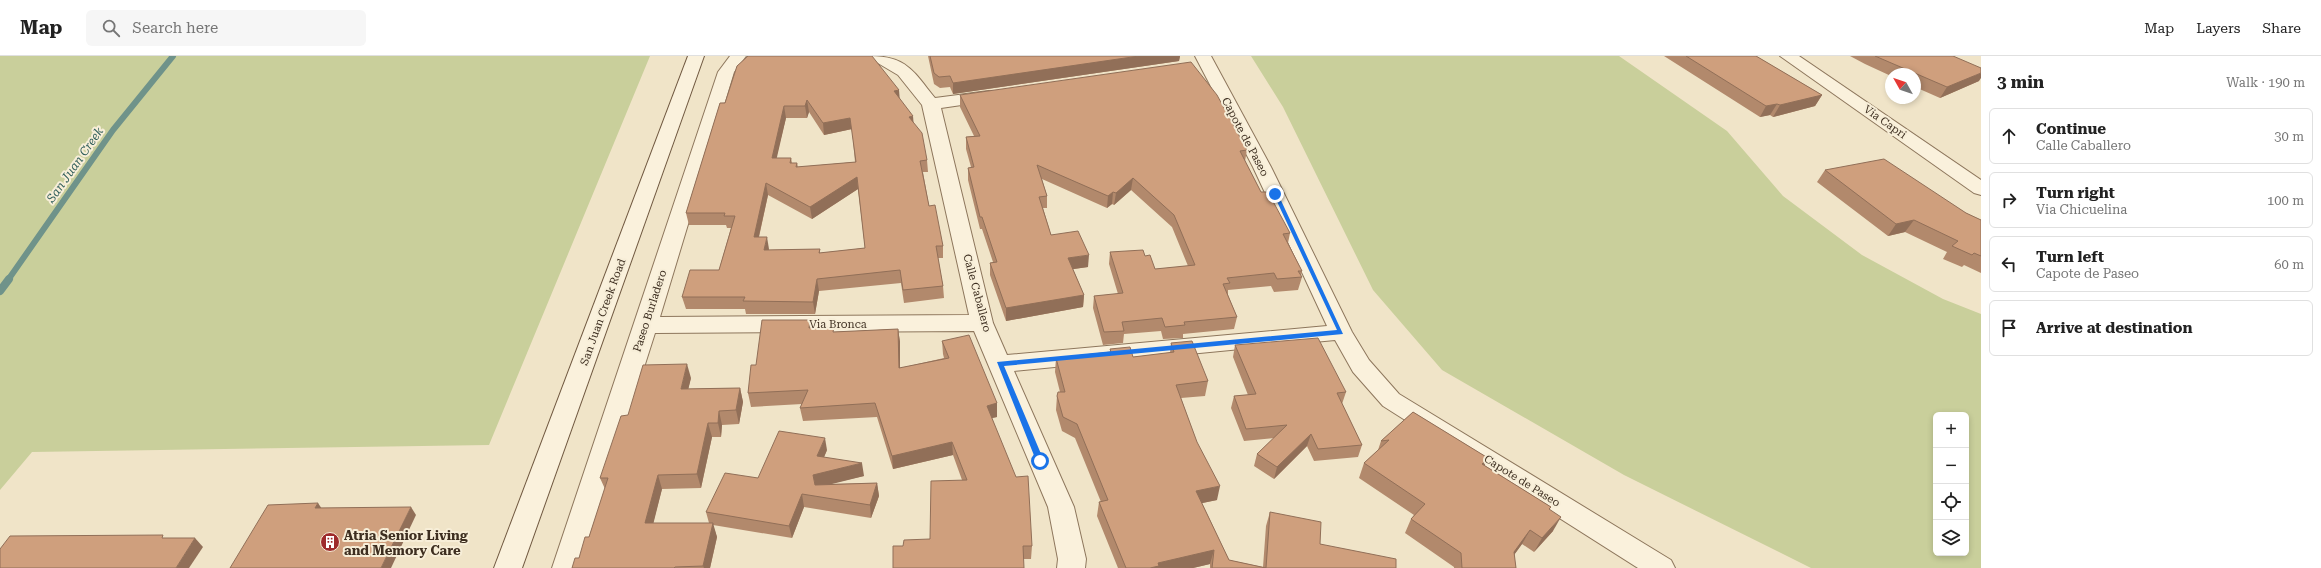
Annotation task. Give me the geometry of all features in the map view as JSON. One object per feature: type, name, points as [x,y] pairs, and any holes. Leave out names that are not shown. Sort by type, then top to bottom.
[{"type":"street","name":"San Juan Creek Road","points":[[508,568],[696,56]]},
{"type":"street","name":"Paseo Burladero","points":[[566,568],[646,325],[726,72],[738,56]]},
{"type":"street","name":"Calle Caballero","points":[[877,56],[904,71],[931,104],[982,324],[1061,506],[1072,559],[1071,568]]},
{"type":"street","name":"Via Capri","points":[[1788,56],[1981,189]]},
{"type":"street","name":"Capote de Paseo","points":[[1201,62],[1262,167],[1341,332],[1361,366],[1391,400],[1661,568]]},
{"type":"street","points":[[931,104],[1002,94]]},
{"type":"street","name":"Via Bronca","points":[[646,325],[982,324]]},
{"type":"street","points":[[1000,364],[1341,332]]},
{"type":"green space","points":[[0,56],[650,56],[489,445],[32,452],[0,490]]},
{"type":"green space","points":[[1251,56],[1619,56],[1727,131],[1783,196],[1862,255],[1943,299],[1981,314],[1981,568],[1811,568],[1624,475],[1442,370],[1373,290],[1283,107]]},
{"type":"building","points":[[748,56],[872,56],[899,90],[894,91],[913,116],[909,117],[922,133],[927,160],[920,161],[929,206],[935,205],[943,246],[936,246],[943,286],[903,290],[900,270],[817,279],[813,302],[743,301],[745,297],[682,297],[690,270],[719,270],[735,216],[724,216],[725,213],[686,213],[720,103],[725,103],[737,66]],"holes":[[[807,100],[823,123],[850,118],[856,162],[796,167],[797,163],[790,163],[791,158],[772,158],[784,106],[805,106]],[[857,177],[865,248],[819,253],[820,249],[764,250],[767,237],[754,237],[766,183],[810,207]]]},
{"type":"building","points":[[930,56],[1139,56],[953,83],[950,76],[939,77],[934,73]]},
{"type":"building","points":[[1686,56],[1756,56],[1822,95],[1780,105],[1777,104],[1766,106]]},
{"type":"building","points":[[1875,56],[1953,56],[1981,68],[1981,73],[1947,87],[1921,76],[1921,68],[1903,68]]},
{"type":"building","points":[[1191,62],[1217,95],[1247,150],[1240,151],[1261,192],[1268,192],[1290,233],[1283,234],[1302,271],[1298,271],[1302,277],[1277,279],[1274,273],[1227,278],[1230,283],[1223,284],[1237,317],[1184,322],[1185,325],[1165,327],[1162,318],[1122,322],[1124,331],[1104,332],[1094,296],[1123,293],[1110,252],[1143,250],[1145,256],[1150,255],[1155,269],[1195,265],[1174,215],[1133,178],[1116,193],[1113,192],[1108,196],[1037,165],[1047,196],[1039,197],[1051,235],[1078,231],[1089,255],[1068,258],[1084,295],[1006,308],[990,263],[997,262],[982,217],[980,217],[968,168],[974,167],[966,137],[980,136],[960,95]]},
{"type":"building","points":[[1884,159],[1966,213],[1981,220],[1981,256],[1974,253],[1972,255],[1952,246],[1958,241],[1914,220],[1896,224],[1825,170]]},
{"type":"building","points":[[762,320],[810,320],[809,328],[834,327],[833,332],[898,329],[899,368],[949,358],[942,341],[969,335],[997,403],[987,406],[1016,477],[1028,476],[1032,546],[1023,546],[1024,568],[893,568],[893,546],[903,546],[904,540],[930,539],[931,481],[967,480],[952,442],[892,456],[875,403],[800,408],[808,390],[748,393],[751,365],[756,365]]},
{"type":"building","points":[[1318,338],[1346,392],[1337,393],[1362,445],[1318,449],[1311,434],[1277,467],[1257,454],[1287,425],[1246,429],[1234,396],[1256,394],[1235,345]]},
{"type":"building","points":[[1192,341],[1208,381],[1176,385],[1197,442],[1220,486],[1196,491],[1229,560],[1266,568],[1212,568],[1214,550],[1158,563],[1159,566],[1150,568],[1126,568],[1099,502],[1108,500],[1077,424],[1063,417],[1057,396],[1058,392],[1065,392],[1056,358],[1111,352],[1110,349],[1130,347],[1133,357],[1174,352],[1171,343]]},
{"type":"building","points":[[687,364],[681,389],[740,388],[736,410],[719,411],[718,423],[708,423],[697,474],[658,475],[645,523],[713,523],[703,566],[674,568],[572,568],[575,558],[579,558],[585,537],[589,537],[608,478],[600,478],[621,416],[628,415],[643,365]]},
{"type":"building","points":[[1413,412],[1488,458],[1482,464],[1551,507],[1549,509],[1561,517],[1542,538],[1530,530],[1514,552],[1516,568],[1462,568],[1461,553],[1411,519],[1425,504],[1364,463],[1389,440],[1381,441]]},
{"type":"building","points":[[779,431],[825,438],[817,456],[862,463],[813,475],[815,485],[877,483],[870,505],[802,494],[789,526],[706,512],[725,473],[758,478]]},
{"type":"building","name":"Atria Senior Living and Memory Care","points":[[318,503],[315,508],[411,507],[381,568],[230,568],[268,505]]},
{"type":"building","points":[[1270,512],[1321,522],[1320,544],[1396,559],[1396,568],[1266,568]]},
{"type":"building","points":[[163,535],[162,538],[195,538],[176,568],[0,568],[0,549],[10,536]]},
{"type":"waterway","name":"San Juan Creek","points":[[8,280],[113,130],[173,56]]},
{"type":"waterway","name":"San Juan Creek","points":[[0,291],[9,279]]},
{"type":"place","name":"Atria Senior Living and Memory Care","points":[[330,542]]},
{"type":"route","points":[[1040,461],[1000,364],[1341,332],[1275,194]]}]
